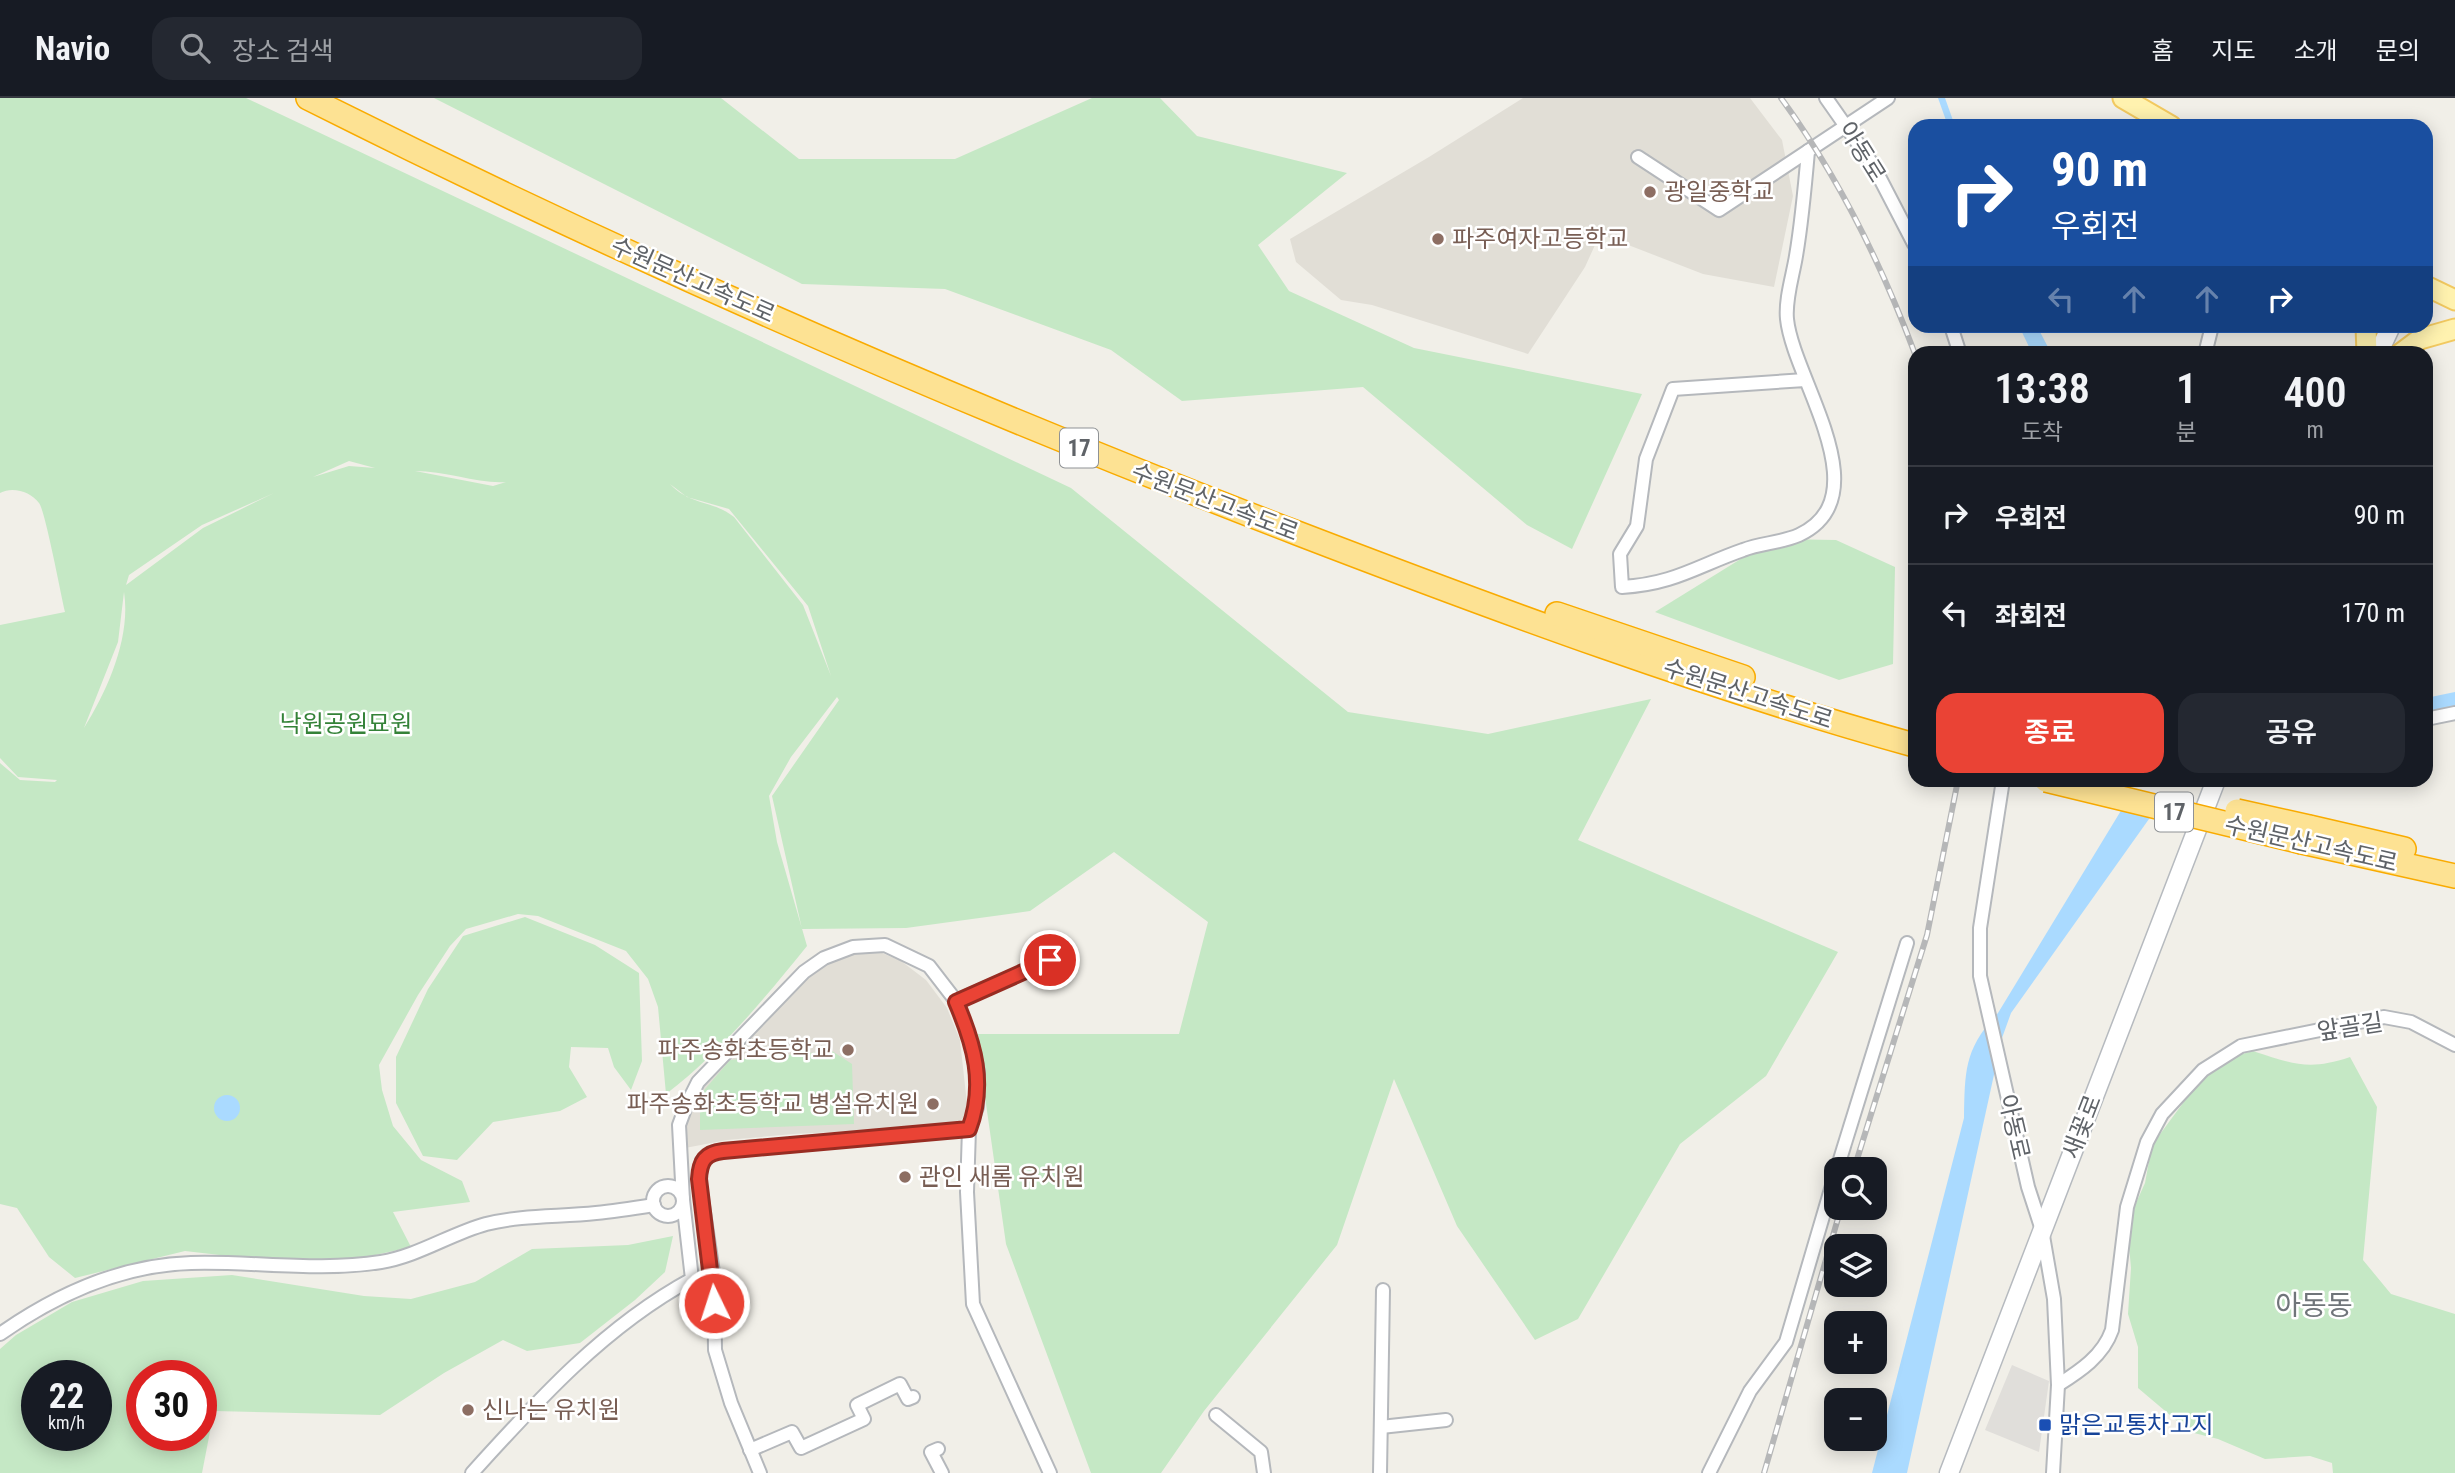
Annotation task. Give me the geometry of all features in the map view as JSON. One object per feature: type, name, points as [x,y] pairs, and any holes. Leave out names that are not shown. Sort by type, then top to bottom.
[{"type":"highway","name":"수원문산고속도로","points":[[309,98],[683,277],[1128,468],[1589,642],[1877,727],[1908,730]]},
{"type":"highway","name":"수원문산고속도로","points":[[336,98],[551,202],[845,335],[1223,493],[1877,727],[1908,742]]},
{"type":"highway","name":"수원문산고속도로","points":[[2079,787],[2305,835],[2455,860]]},
{"type":"highway","name":"수원문산고속도로","points":[[2130,787],[2455,876]]},
{"type":"main road","points":[[2123,98],[2159,119]]},
{"type":"main road","points":[[2433,289],[2455,300]]},
{"type":"main road","points":[[2411,346],[2420,339],[2455,329]]},
{"type":"street","name":"아동로","points":[[1826,98],[1873,165],[1908,232]]},
{"type":"street","points":[[1638,157],[1719,210],[1888,98]]},
{"type":"street","points":[[1805,380],[1673,389],[1646,459],[1637,526],[1620,554],[1622,587],[1655,585],[1678,578],[1744,549],[1770,545],[1802,534],[1832,501],[1836,472],[1815,402],[1790,340],[1786,316],[1803,215],[1808,151]]},
{"type":"street","points":[[2433,718],[2455,713]]},
{"type":"street","name":"아동로","points":[[2002,787],[1980,928],[1980,976],[2000,1070],[2042,1230],[2054,1299],[2058,1385],[2053,1473]]},
{"type":"street","name":"새꽃로","points":[[1949,1473],[2213,787]]},
{"type":"street","points":[[1840,1157],[1907,943]]},
{"type":"street","points":[[692,1279],[683,1200],[679,1125],[698,1082],[804,972],[824,958],[853,947],[885,945],[929,966],[956,1002],[972,1045],[978,1072],[977,1107],[969,1129],[967,1192],[973,1304],[1050,1473]]},
{"type":"street","points":[[956,1002],[1050,960]]},
{"type":"street","name":"앞골길","points":[[2058,1385],[2084,1369],[2108,1343],[2112,1330],[2127,1206],[2147,1142],[2162,1114],[2203,1069],[2241,1045],[2384,1017],[2411,1023],[2455,1045]]},
{"type":"street","points":[[760,1473],[731,1404],[715,1350],[714,1279],[699,1179],[702,1161],[708,1155],[749,1148],[969,1129]]},
{"type":"street","points":[[666,1187],[676,1189],[683,1200],[680,1210],[671,1216],[660,1214],[654,1205],[657,1192],[666,1187]]},
{"type":"street","points":[[0,1334],[78,1288],[110,1276],[148,1268],[188,1262],[318,1267],[357,1265],[404,1257],[484,1224],[654,1205]]},
{"type":"street","points":[[1709,1473],[1750,1391],[1786,1342],[1824,1211]]},
{"type":"street","points":[[472,1473],[563,1376],[657,1298],[692,1279],[714,1279]]},
{"type":"street","points":[[1380,1473],[1382,1290]]},
{"type":"street","points":[[750,1450],[792,1432],[802,1448],[864,1419],[857,1405],[900,1384],[908,1399],[913,1397]]},
{"type":"street","points":[[1216,1415],[1261,1452],[1264,1473]]},
{"type":"street","points":[[1381,1427],[1446,1420]]},
{"type":"street","points":[[938,1449],[931,1452],[942,1473]]},
{"type":"shaded area","points":[[1523,98],[1750,98],[1782,140],[1793,196],[1774,287],[1703,274],[1600,234],[1585,267],[1528,354],[1372,305],[1341,300],[1296,262],[1290,239]]},
{"type":"shaded area","name":"파주송화초등학교","points":[[882,953],[901,961],[926,980],[947,1008],[960,1040],[968,1113],[955,1126],[794,1134],[727,1140],[685,1148],[683,1126],[699,1088],[806,977],[828,961],[850,954]]},
{"type":"shaded area","points":[[2012,1365],[2049,1381],[2039,1452],[1985,1430]]},
{"type":"green space","name":"낙원공원묘원","points":[[0,98],[246,98],[1071,488],[1348,712],[1488,734],[1651,699],[1578,840],[1838,952],[1766,1076],[1680,1144],[1578,1319],[1535,1340],[1457,1226],[1394,1079],[1337,1245],[1204,1411],[1161,1473],[1091,1473],[1006,1244],[976,1034],[1179,1034],[1208,922],[1114,852],[1030,911],[906,928],[802,929],[807,946],[791,966],[723,1043],[666,1094],[658,1007],[648,979],[626,951],[538,916],[518,914],[466,929],[450,946],[418,995],[379,1065],[382,1090],[393,1126],[421,1160],[462,1181],[470,1202],[393,1212],[411,1247],[344,1262],[237,1257],[185,1251],[75,1278],[49,1257],[17,1208],[0,1204],[0,763],[20,780],[57,780],[18,777],[0,758],[0,625],[65,612],[39,503],[21,491],[0,493]],"holes":[[[349,461],[375,468],[349,466],[313,477]],[[415,471],[485,481],[506,482],[493,486]],[[274,493],[203,528],[126,585],[129,575],[202,525]],[[690,498],[729,509],[808,606],[831,676],[803,605],[734,517]],[[124,592],[124,627],[116,663],[84,728],[118,642]],[[837,697],[839,700],[772,796],[802,927],[777,842],[769,796],[791,757]]]},
{"type":"green space","points":[[434,98],[721,98],[799,159],[955,159],[1092,98],[1160,98],[1197,136],[1347,173],[1258,245],[1289,291],[1414,348],[1642,394],[1572,549],[1527,525],[1363,387],[1182,401],[1111,350],[945,289],[802,284]]},
{"type":"green space","points":[[1773,539],[1836,540],[1895,567],[1893,664],[1839,680],[1655,612]]},
{"type":"green space","points":[[525,917],[595,945],[639,973],[642,1061],[631,1090],[614,1067],[608,1048],[571,1047],[569,1067],[587,1097],[560,1111],[493,1122],[457,1160],[423,1156],[396,1103],[396,1057],[428,989],[463,936]]},
{"type":"green space","points":[[832,1051],[852,1064],[854,1124],[700,1130],[700,1095],[730,1060]]},
{"type":"green space","points":[[2253,1051],[2312,1065],[2350,1057],[2377,1107],[2363,1260],[2391,1294],[2455,1314],[2455,1473],[2333,1473],[2332,1463],[2310,1456],[2265,1459],[2218,1439],[2190,1432],[2138,1388],[2138,1347],[2128,1314],[2131,1268],[2127,1223],[2145,1183],[2152,1145],[2200,1080],[2221,1060]]},
{"type":"green space","points":[[673,1236],[665,1272],[635,1300],[580,1343],[527,1351],[503,1340],[444,1373],[380,1415],[217,1411],[217,1360],[126,1360],[126,1451],[206,1451],[202,1473],[0,1473],[0,1349],[16,1335],[72,1302],[143,1281],[232,1275],[364,1296],[411,1299],[475,1282],[532,1249],[628,1245]]},
{"type":"water","points":[[1938,98],[1945,98],[1952,119],[1946,119]]},
{"type":"water","points":[[2022,333],[2041,333],[2047,346],[2029,346]]},
{"type":"water","points":[[2455,692],[2455,707],[2433,712],[2433,697]]},
{"type":"water","points":[[2135,787],[2172,787],[2011,1013],[2002,1038],[1907,1473],[1872,1473],[1878,1451],[1887,1451],[1887,1415],[1964,1118],[1969,1061],[1978,1038],[1998,1013]]},
{"type":"water","points":[[227,1095],[236,1099],[240,1108],[236,1117],[227,1121],[218,1117],[214,1108],[218,1099]]},
{"type":"pier","points":[[2131,787],[2176,787],[2155,817],[2118,808]]},
{"type":"railway","points":[[1781,98],[1821,158],[1857,221],[1912,346]]},
{"type":"railway","points":[[1858,1157],[1927,935],[1957,787]]},
{"type":"railway","points":[[1764,1473],[1838,1220]]},
{"type":"place","name":"광일중학교","points":[[1650,192]]},
{"type":"place","name":"파주여자고등학교","points":[[1438,239]]},
{"type":"place","name":"파주송화초등학교","points":[[848,1050]]},
{"type":"place","name":"파주송화초등학교 병설유치원","points":[[933,1104]]},
{"type":"place","name":"관인 새롬 유치원","points":[[905,1177]]},
{"type":"place","name":"신나는 유치원","points":[[468,1410]]},
{"type":"place","name":"맑은교통차고지","points":[[2045,1425]]},
{"type":"district","name":"아동동","points":[[2314,1305]]},
{"type":"route","points":[[714,1303],[714,1279],[699,1179],[702,1161],[714,1152],[969,1129],[977,1107],[978,1072],[972,1045],[956,1002],[1050,960]]}]
